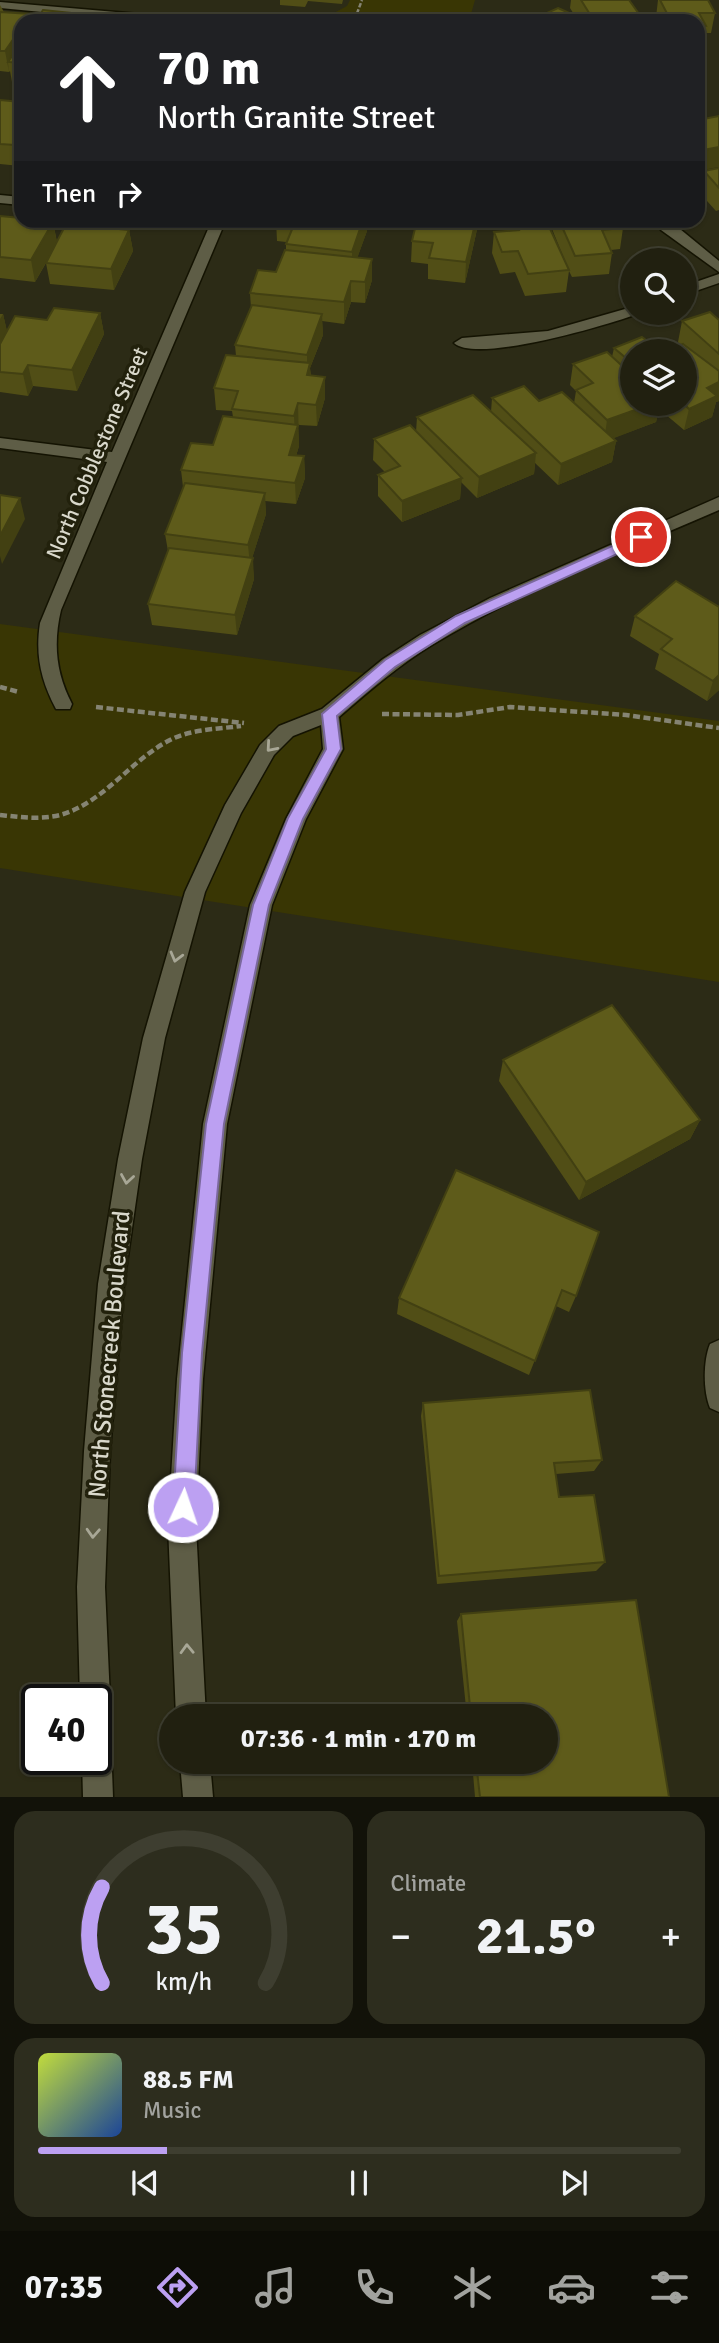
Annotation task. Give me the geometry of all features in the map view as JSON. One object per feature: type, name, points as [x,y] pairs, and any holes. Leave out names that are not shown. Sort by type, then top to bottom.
[{"type":"street","points":[[0,5],[98,14]]},
{"type":"street","name":"North Cobblestone Street","points":[[63,704],[51,682],[45,659],[48,624],[216,228]]},
{"type":"street","points":[[667,228],[719,268]]},
{"type":"street","points":[[697,286],[719,278]]},
{"type":"street","points":[[462,342],[494,343],[557,335],[620,315]]},
{"type":"street","points":[[0,443],[118,458]]},
{"type":"street","name":"North Stonecreek Boulevard","points":[[94,1684],[91,1587],[97,1451],[111,1284],[130,1159],[154,1038],[195,892],[211,852],[267,750],[286,731],[329,714],[390,664],[460,620],[718,508]]},
{"type":"street","points":[[190,1704],[183,1527],[196,1300],[215,1124],[261,905],[296,818],[333,749],[329,714]]},
{"type":"street","points":[[719,1353],[719,1399]]},
{"type":"street","points":[[196,1774],[198,1797]]},
{"type":"street","points":[[97,1775],[98,1797]]},
{"type":"path","points":[[0,815],[63,814],[80,805],[139,759],[170,739],[188,732],[255,724],[63,704]]},
{"type":"path","points":[[329,714],[458,715],[510,707],[626,715],[719,728]]},
{"type":"shaded area","points":[[350,0],[475,0],[471,14],[332,14],[347,6]]},
{"type":"shaded area","points":[[0,624],[719,721],[719,982],[0,868]]},
{"type":"building","points":[[581,0],[629,0],[639,14],[608,14],[590,14]]},
{"type":"building","points":[[660,0],[708,0],[715,13],[700,14],[667,14]]},
{"type":"building","points":[[558,8],[571,14],[545,14]]},
{"type":"building","points":[[43,10],[72,13],[71,14],[40,14]]},
{"type":"building","points":[[0,12],[31,14],[14,14],[14,38],[5,51],[0,51]]},
{"type":"building","points":[[0,100],[14,101],[14,145],[0,144]]},
{"type":"building","points":[[719,116],[719,147],[705,150],[705,119]]},
{"type":"building","points":[[719,168],[719,188],[705,172]]},
{"type":"building","points":[[0,216],[14,217],[14,228],[50,228],[31,260],[0,257]]},
{"type":"building","points":[[64,228],[129,230],[111,269],[46,263]]},
{"type":"building","points":[[293,228],[360,228],[352,252],[286,244]]},
{"type":"building","points":[[415,228],[474,228],[466,262],[429,258],[433,243],[412,241]]},
{"type":"building","points":[[518,228],[550,228],[569,270],[528,274],[518,251],[502,252],[494,232],[519,230]]},
{"type":"building","points":[[563,228],[623,228],[602,230],[612,253],[575,256]]},
{"type":"building","points":[[285,250],[372,259],[365,282],[351,281],[344,302],[250,293],[258,270],[276,272]]},
{"type":"building","points":[[252,305],[322,314],[307,355],[235,345]]},
{"type":"building","points":[[54,308],[100,313],[72,370],[28,365],[23,374],[0,372],[0,344],[15,316],[47,320]]},
{"type":"building","points":[[710,312],[719,320],[719,354],[686,325],[697,325],[697,316]]},
{"type":"building","points":[[607,352],[620,364],[620,415],[607,420],[576,390],[593,383],[573,364]]},
{"type":"building","points":[[697,354],[719,371],[719,382],[707,388],[717,396],[697,405]]},
{"type":"building","points":[[226,355],[310,363],[307,375],[325,377],[316,405],[298,403],[294,416],[232,409],[238,391],[214,388]]},
{"type":"building","points":[[524,386],[539,401],[562,392],[616,441],[561,464],[492,398]]},
{"type":"building","points":[[473,395],[536,453],[479,477],[417,417]]},
{"type":"building","points":[[223,416],[298,425],[289,455],[304,456],[295,483],[181,470],[191,443],[213,445]]},
{"type":"building","points":[[410,425],[462,478],[402,501],[378,475],[400,466],[374,439]]},
{"type":"building","points":[[185,483],[265,493],[248,545],[165,534]]},
{"type":"building","points":[[0,495],[20,498],[0,536]]},
{"type":"building","points":[[169,548],[253,558],[235,615],[148,604]]},
{"type":"building","points":[[676,581],[719,607],[719,675],[713,681],[661,649],[672,639],[635,616]]},
{"type":"building","points":[[612,1005],[700,1120],[586,1182],[503,1060]]},
{"type":"building","points":[[456,1170],[599,1232],[576,1296],[562,1290],[535,1361],[399,1298]]},
{"type":"building","points":[[590,1390],[602,1460],[554,1463],[559,1497],[594,1495],[605,1562],[439,1576],[423,1403]]},
{"type":"building","points":[[636,1600],[669,1797],[480,1797],[477,1774],[558,1774],[558,1704],[470,1704],[461,1614]]},
{"type":"route","points":[[183,1507],[192,1353],[215,1124],[261,905],[296,818],[333,749],[329,714],[390,664],[460,620],[641,537]]}]
